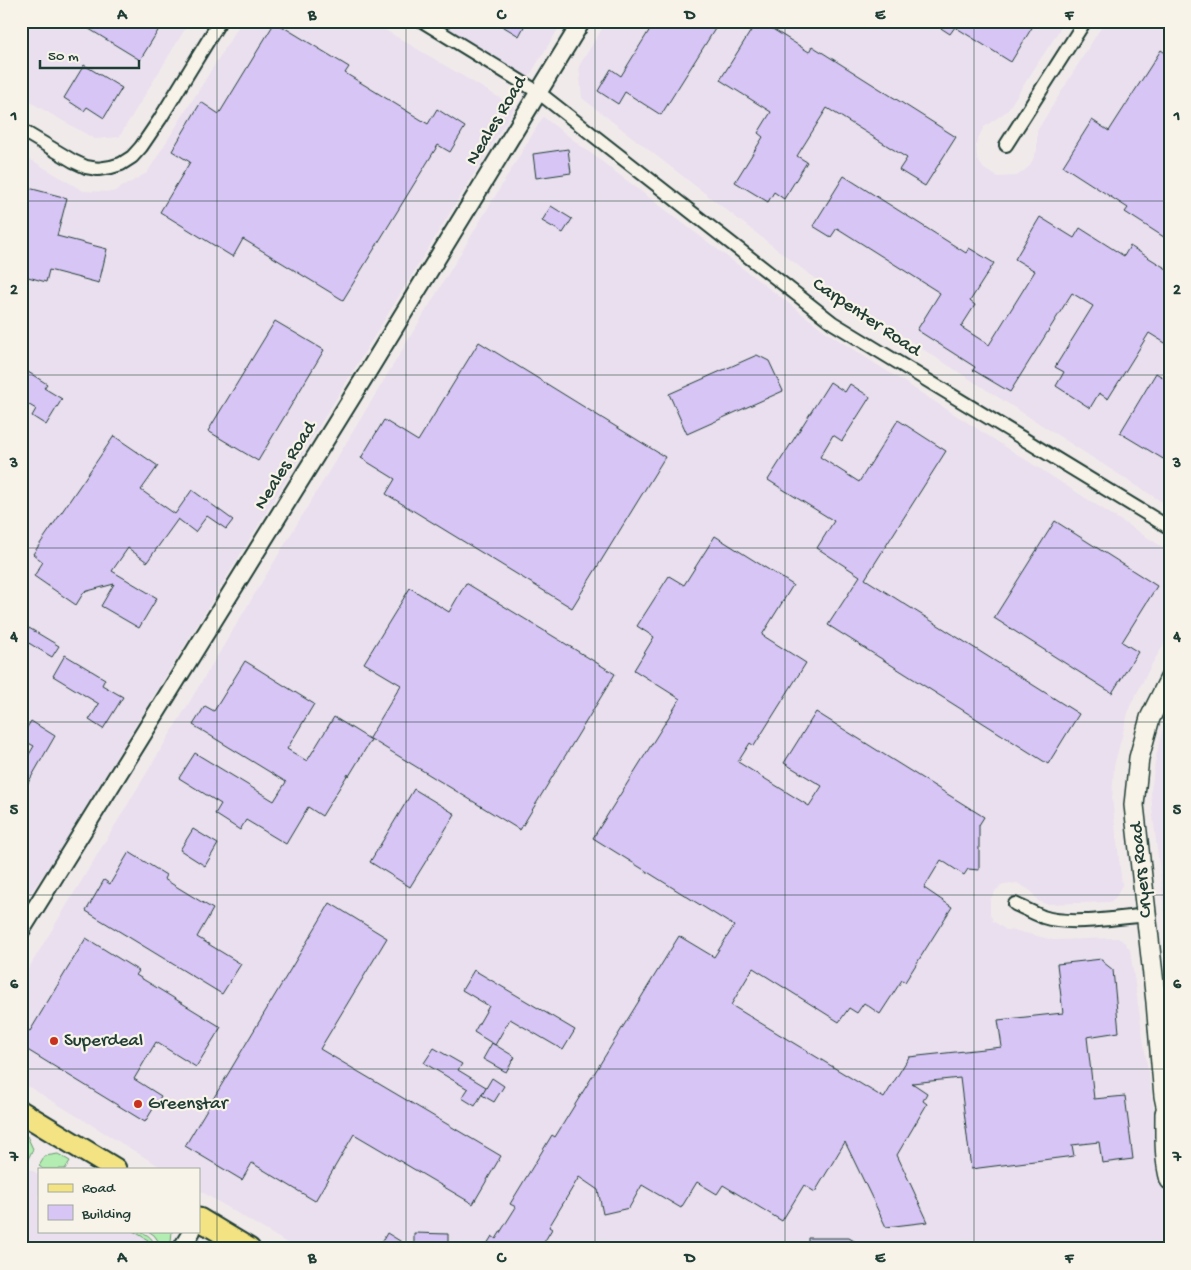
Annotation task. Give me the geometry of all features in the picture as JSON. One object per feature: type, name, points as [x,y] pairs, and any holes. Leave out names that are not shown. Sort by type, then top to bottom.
[{"type":"main road","name":"Cryers Road","points":[[1170,678],[1150,718],[1139,758],[1134,805],[1156,1002],[1160,1063],[1170,1125]]},
{"type":"main road","name":"Cryers Road","points":[[1167,1102],[1166,1146],[1170,1180]]},
{"type":"main road","points":[[21,1112],[113,1168]]},
{"type":"main road","points":[[200,1221],[249,1249]]},
{"type":"street","points":[[21,130],[86,167],[98,169],[111,168],[121,164],[132,157],[141,147],[220,21]]},
{"type":"street","name":"Carpenter Road","points":[[422,21],[538,92],[833,323],[1170,528]]},
{"type":"street","name":"Neales Road","points":[[21,931],[359,387],[582,21]]},
{"type":"street","points":[[1006,145],[1085,21]]},
{"type":"street","points":[[1015,904],[1043,917],[1060,920],[1079,921],[1147,915]]},
{"type":"street","points":[[181,1249],[191,1232]]},
{"type":"shaded area","points":[[21,21],[190,21],[119,137],[95,139],[21,97]]},
{"type":"shaded area","points":[[242,21],[370,21],[515,107],[48,868],[21,906],[21,154],[83,191],[113,192],[147,173]]},
{"type":"shaded area","points":[[423,21],[563,21],[525,83]]},
{"type":"shaded area","points":[[607,21],[1065,21],[1007,111],[984,127],[979,136],[976,146],[977,159],[984,169],[998,177],[1017,176],[1030,166],[1037,150],[1037,131],[1105,21],[1156,21],[1170,30],[1170,507],[827,288],[582,98],[579,66]]},
{"type":"shaded area","points":[[543,117],[829,334],[1170,552],[1170,635],[1153,662],[1130,706],[1114,766],[1112,799],[1122,885],[1116,897],[1110,902],[1046,904],[1038,901],[1031,891],[1017,883],[1004,884],[996,890],[990,900],[990,914],[993,921],[1006,930],[1053,940],[1118,938],[1130,950],[1169,1213],[1166,1249],[297,1249],[200,1191],[200,1168],[162,1168],[21,1082],[21,981]]},
{"type":"shaded area","points":[[1170,714],[1170,956],[1151,792],[1162,731]]},
{"type":"shaded area","points":[[21,1164],[38,1174],[38,1232],[135,1232],[148,1240],[150,1249],[21,1249]]},
{"type":"green space","points":[[21,1132],[27,1136],[33,1149],[28,1159],[21,1155]]},
{"type":"green space","points":[[58,1154],[70,1161],[66,1168],[42,1168],[39,1166],[45,1156]]},
{"type":"green space","points":[[135,1232],[141,1232],[151,1238],[156,1249],[150,1249],[148,1240]]},
{"type":"green space","points":[[150,1232],[172,1232],[168,1249],[159,1242]]},
{"type":"building","points":[[76,21],[164,21],[140,60]]},
{"type":"building","points":[[494,21],[527,21],[519,36]]},
{"type":"building","points":[[655,21],[720,21],[661,115],[625,92],[618,104],[598,91],[611,69],[621,76]]},
{"type":"building","points":[[757,21],[760,21],[809,52],[812,46],[956,137],[925,186],[899,170],[907,158],[827,108],[797,156],[807,162],[784,199],[774,192],[768,202],[735,182],[763,137],[758,133],[771,112],[720,80]]},
{"type":"building","points":[[930,21],[1036,21],[1011,62],[955,27],[950,34]]},
{"type":"building","points":[[275,22],[349,67],[345,73],[428,124],[437,109],[465,127],[450,152],[438,145],[343,300],[243,239],[233,257],[160,212],[190,162],[172,151],[201,102],[219,114]]},
{"type":"building","points":[[1161,50],[1170,56],[1170,241],[1125,212],[1128,208],[1063,166],[1092,120],[1109,131]]},
{"type":"building","points":[[84,65],[122,88],[104,118],[87,107],[84,111],[64,98]]},
{"type":"building","points":[[568,149],[571,173],[536,178],[533,154]]},
{"type":"building","points":[[844,176],[966,253],[969,248],[994,263],[970,301],[975,305],[961,327],[989,345],[1035,271],[1015,259],[1040,217],[1074,238],[1080,228],[1124,256],[1130,246],[1170,271],[1170,346],[1149,333],[1108,399],[1099,393],[1090,408],[1056,386],[1064,372],[1055,367],[1093,306],[1072,293],[1010,392],[973,370],[975,367],[917,330],[940,293],[837,228],[831,237],[813,226]]},
{"type":"building","points":[[21,186],[67,198],[57,236],[107,249],[99,283],[49,270],[46,282],[21,275]]},
{"type":"building","points":[[551,206],[572,219],[563,233],[542,221]]},
{"type":"building","points":[[275,321],[324,350],[258,461],[208,431]]},
{"type":"building","points":[[479,342],[665,457],[572,608],[386,494],[395,479],[361,458],[384,420],[418,441]]},
{"type":"building","points":[[757,355],[769,361],[783,391],[687,434],[669,394]]},
{"type":"building","points":[[25,370],[47,384],[44,388],[62,399],[46,425],[32,416],[36,409],[21,400],[21,377]]},
{"type":"building","points":[[1156,373],[1170,382],[1170,463],[1120,433]]},
{"type":"building","points":[[830,382],[845,392],[850,384],[870,397],[842,441],[833,435],[820,457],[859,482],[898,420],[946,451],[865,579],[1079,714],[1048,764],[828,625],[860,576],[817,548],[834,521],[768,480]]},
{"type":"building","points":[[114,436],[158,466],[141,490],[175,514],[192,490],[233,520],[226,529],[207,516],[195,532],[178,519],[147,562],[128,548],[112,571],[157,598],[139,628],[101,606],[114,584],[84,592],[76,605],[34,576],[43,562],[33,554]]},
{"type":"building","points":[[1055,521],[1157,586],[1122,642],[1138,652],[1112,693],[994,618]]},
{"type":"building","points":[[715,536],[793,585],[762,635],[806,663],[754,746],[750,743],[738,762],[809,806],[822,786],[784,763],[816,712],[984,817],[979,825],[979,870],[968,869],[964,875],[941,860],[924,888],[952,907],[905,982],[902,980],[880,1014],[864,1003],[857,1013],[849,1008],[839,1022],[753,968],[731,1005],[884,1098],[909,1057],[1002,1047],[998,1020],[1063,1013],[1057,964],[1102,959],[1113,970],[1119,1032],[1087,1037],[1094,1099],[1125,1096],[1133,1159],[1102,1163],[1099,1142],[1072,1145],[1074,1156],[971,1169],[960,1078],[912,1083],[927,1093],[923,1101],[927,1104],[897,1155],[928,1222],[886,1227],[845,1142],[815,1192],[804,1185],[782,1221],[723,1185],[717,1194],[697,1182],[681,1208],[642,1185],[629,1208],[603,1214],[598,1190],[579,1177],[549,1227],[552,1229],[540,1249],[484,1249],[492,1236],[496,1239],[516,1207],[510,1204],[552,1135],[555,1137],[679,936],[714,957],[734,926],[593,838],[680,699],[634,670],[654,637],[637,626],[669,576],[684,585]]},
{"type":"building","points":[[466,583],[615,674],[520,830],[369,738],[401,685],[364,663],[410,588],[449,612]]},
{"type":"building","points":[[29,628],[59,646],[52,657],[22,639]]},
{"type":"building","points":[[65,655],[105,679],[102,685],[123,697],[103,729],[89,720],[99,704],[53,676]]},
{"type":"building","points":[[245,661],[314,704],[287,749],[307,761],[334,717],[371,740],[322,816],[308,807],[286,844],[246,820],[240,830],[215,814],[221,804],[179,778],[195,753],[274,801],[286,782],[193,725],[205,706],[214,711]]},
{"type":"building","points":[[31,721],[55,736],[21,795],[21,768],[34,746],[21,739],[21,737]]},
{"type":"building","points":[[414,789],[455,814],[410,887],[370,862]]},
{"type":"building","points":[[193,829],[218,844],[205,866],[180,850]]},
{"type":"building","points":[[129,852],[166,875],[164,879],[213,909],[197,937],[241,964],[222,994],[86,911],[104,880],[110,884]]},
{"type":"building","points":[[330,903],[387,938],[320,1049],[501,1156],[473,1204],[354,1134],[315,1201],[252,1163],[242,1180],[185,1146]]},
{"type":"building","points":[[86,938],[139,971],[136,975],[221,1027],[196,1067],[156,1042],[134,1079],[161,1096],[145,1122],[21,1046],[21,1026],[30,1031]]},
{"type":"building","points":[[474,970],[575,1030],[563,1050],[510,1019],[495,1045],[474,1032],[489,1006],[462,990]]},
{"type":"building","points":[[492,1043],[515,1057],[506,1072],[483,1059]]},
{"type":"building","points":[[434,1048],[462,1064],[458,1070],[486,1087],[475,1106],[462,1098],[468,1089],[424,1063]]},
{"type":"building","points":[[492,1078],[504,1086],[494,1102],[482,1095]]},
{"type":"building","points":[[387,1233],[413,1249],[378,1249]]},
{"type":"building","points":[[414,1233],[448,1234],[448,1249],[414,1249]]},
{"type":"building","points":[[808,1238],[849,1238],[868,1249],[808,1249]]},
{"type":"place","name":"Superdeal","points":[[54,1041]]},
{"type":"place","name":"Greenstar","points":[[138,1104]]}]
